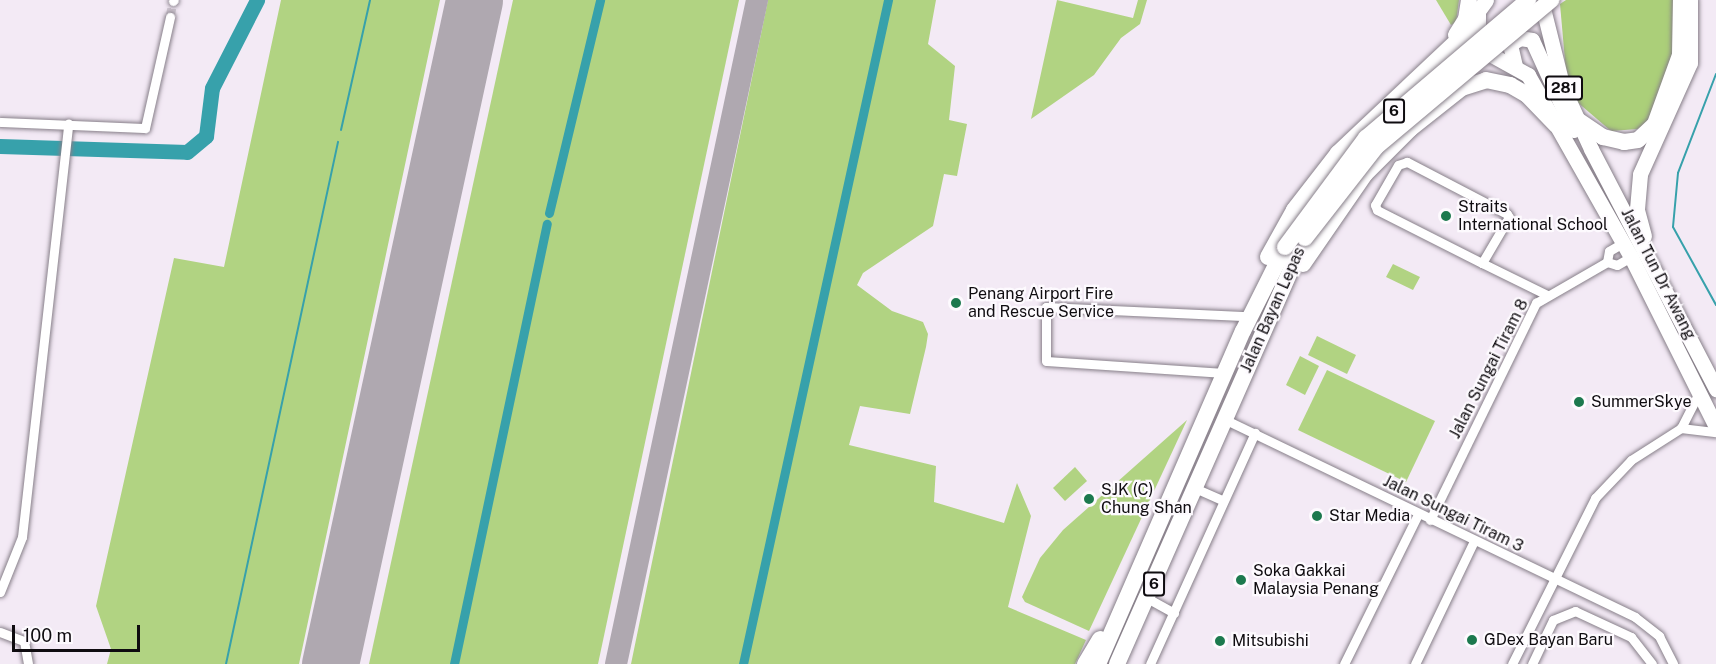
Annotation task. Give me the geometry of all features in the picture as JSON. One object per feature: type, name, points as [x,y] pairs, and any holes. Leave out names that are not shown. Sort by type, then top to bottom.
[{"type":"highway","points":[[1428,67],[1461,28],[1468,0]]},
{"type":"highway","name":"Jalan Bayan Lepas","points":[[1098,664],[1183,476],[1245,323],[1285,247],[1324,189],[1366,138],[1528,0]]},
{"type":"highway","name":"Jalan Bayan Lepas","points":[[1116,664],[1134,630],[1197,489],[1265,325],[1305,238],[1383,140],[1551,0]]},
{"type":"highway","points":[[1579,121],[1604,137],[1624,142],[1638,140],[1655,124],[1680,55],[1681,0]]},
{"type":"highway","points":[[1245,323],[1263,267],[1294,210],[1355,133],[1476,23]]},
{"type":"highway","points":[[1265,325],[1329,221],[1365,174],[1410,129],[1462,88],[1486,80],[1510,85],[1527,95],[1556,125]]},
{"type":"highway","points":[[1085,664],[1124,603]]},
{"type":"highway","points":[[1124,664],[1134,630]]},
{"type":"main road","points":[[1476,23],[1486,0]]},
{"type":"main road","name":"Jalan Tun Dr Awang","points":[[1541,0],[1556,63],[1591,149],[1716,389]]},
{"type":"main road","points":[[1658,275],[1637,209],[1637,191],[1647,155],[1690,63],[1690,0]]},
{"type":"main road","name":"Jalan Tun Dr Awang","points":[[1476,23],[1483,47],[1528,75],[1631,257],[1716,427]]},
{"type":"main road","points":[[1515,66],[1510,44],[1520,38],[1532,40],[1576,137],[1591,149]]},
{"type":"street","points":[[0,122],[145,128],[170,17]]},
{"type":"street","points":[[0,592],[22,537],[61,171],[68,126]]},
{"type":"street","points":[[1482,263],[1507,214],[1407,162],[1398,165],[1375,205],[1377,210],[1482,263],[1547,295]]},
{"type":"street","name":"Jalan Sungai Tiram 8","points":[[1607,262],[1609,251],[1623,243]]},
{"type":"street","name":"Jalan Sungai Tiram 8","points":[[1430,520],[1536,303],[1607,262],[1617,265],[1631,257]]},
{"type":"street","points":[[1224,373],[1046,361],[1046,307],[1245,323]]},
{"type":"street","points":[[1512,664],[1582,519],[1610,480],[1681,428],[1699,393]]},
{"type":"street","name":"Jalan Sungai Tiram 3","points":[[1226,420],[1635,617],[1659,636],[1672,664]]},
{"type":"street","points":[[1681,428],[1716,432]]},
{"type":"street","points":[[1150,664],[1174,614],[1222,500],[1255,433]]},
{"type":"street","points":[[1197,489],[1222,500]]},
{"type":"street","points":[[1344,664],[1418,514]]},
{"type":"street","points":[[1414,664],[1474,541]]},
{"type":"street","points":[[1147,598],[1174,614]]},
{"type":"street","points":[[1532,664],[1553,620],[1568,611],[1631,637],[1652,664]]},
{"type":"street","points":[[0,632],[24,641],[28,664]]},
{"type":"green space","points":[[281,0],[440,0],[299,664],[107,664],[111,649],[96,606],[174,258],[224,267]]},
{"type":"green space","points":[[513,0],[739,0],[598,664],[369,664]]},
{"type":"green space","points":[[768,0],[936,0],[928,44],[955,66],[949,120],[967,124],[957,176],[944,174],[933,226],[863,273],[857,285],[892,311],[923,322],[928,334],[926,347],[910,414],[860,406],[849,445],[936,466],[934,502],[1004,523],[1017,483],[1031,516],[1008,607],[1086,640],[1075,664],[631,664]]},
{"type":"green space","points":[[1057,0],[1133,18],[1138,0],[1147,0],[1140,24],[1121,38],[1094,75],[1031,119]]},
{"type":"green space","points":[[1436,0],[1459,0],[1456,22],[1451,25]]},
{"type":"green space","points":[[1566,0],[1674,0],[1677,30],[1670,75],[1646,123],[1638,129],[1611,131],[1576,101],[1566,72],[1560,4]]},
{"type":"green space","points":[[1393,264],[1420,277],[1413,290],[1386,277]]},
{"type":"green space","points":[[1317,336],[1356,355],[1347,374],[1308,355]]},
{"type":"green space","points":[[1300,356],[1319,366],[1305,395],[1286,385]]},
{"type":"green space","points":[[1327,370],[1435,421],[1406,482],[1298,430]]},
{"type":"green space","points":[[1187,420],[1089,631],[1025,602],[1022,597],[1040,558],[1063,530]]},
{"type":"green space","points":[[1075,467],[1087,481],[1065,501],[1053,488]]},
{"type":"waterway","points":[[0,146],[187,152],[206,136],[212,88],[257,0]]},
{"type":"waterway","points":[[341,130],[370,0]]},
{"type":"waterway","points":[[549,213],[600,0]]},
{"type":"waterway","points":[[743,664],[888,0]]},
{"type":"waterway","points":[[1716,74],[1678,173],[1673,227],[1716,305]]},
{"type":"waterway","points":[[226,664],[338,142]]},
{"type":"waterway","points":[[454,664],[547,224]]},
{"type":"taxiway","points":[[616,664],[757,0]]},
{"type":"runway","points":[[330,664],[474,0]]},
{"type":"tunnel","points":[[170,17],[173,1]]},
{"type":"place","name":"Straits International School","points":[[1446,216]]},
{"type":"place","name":"Penang Airport Fire and Rescue Service","points":[[956,303]]},
{"type":"place","name":"SummerSkye","points":[[1579,402]]},
{"type":"place","name":"SJK (C) Chung Shan","points":[[1089,499]]},
{"type":"place","name":"Star Media","points":[[1317,516]]},
{"type":"place","name":"Soka Gakkai Malaysia Penang","points":[[1241,580]]},
{"type":"place","name":"GDex Bayan Baru","points":[[1472,640]]},
{"type":"place","name":"Mitsubishi","points":[[1220,641]]}]
